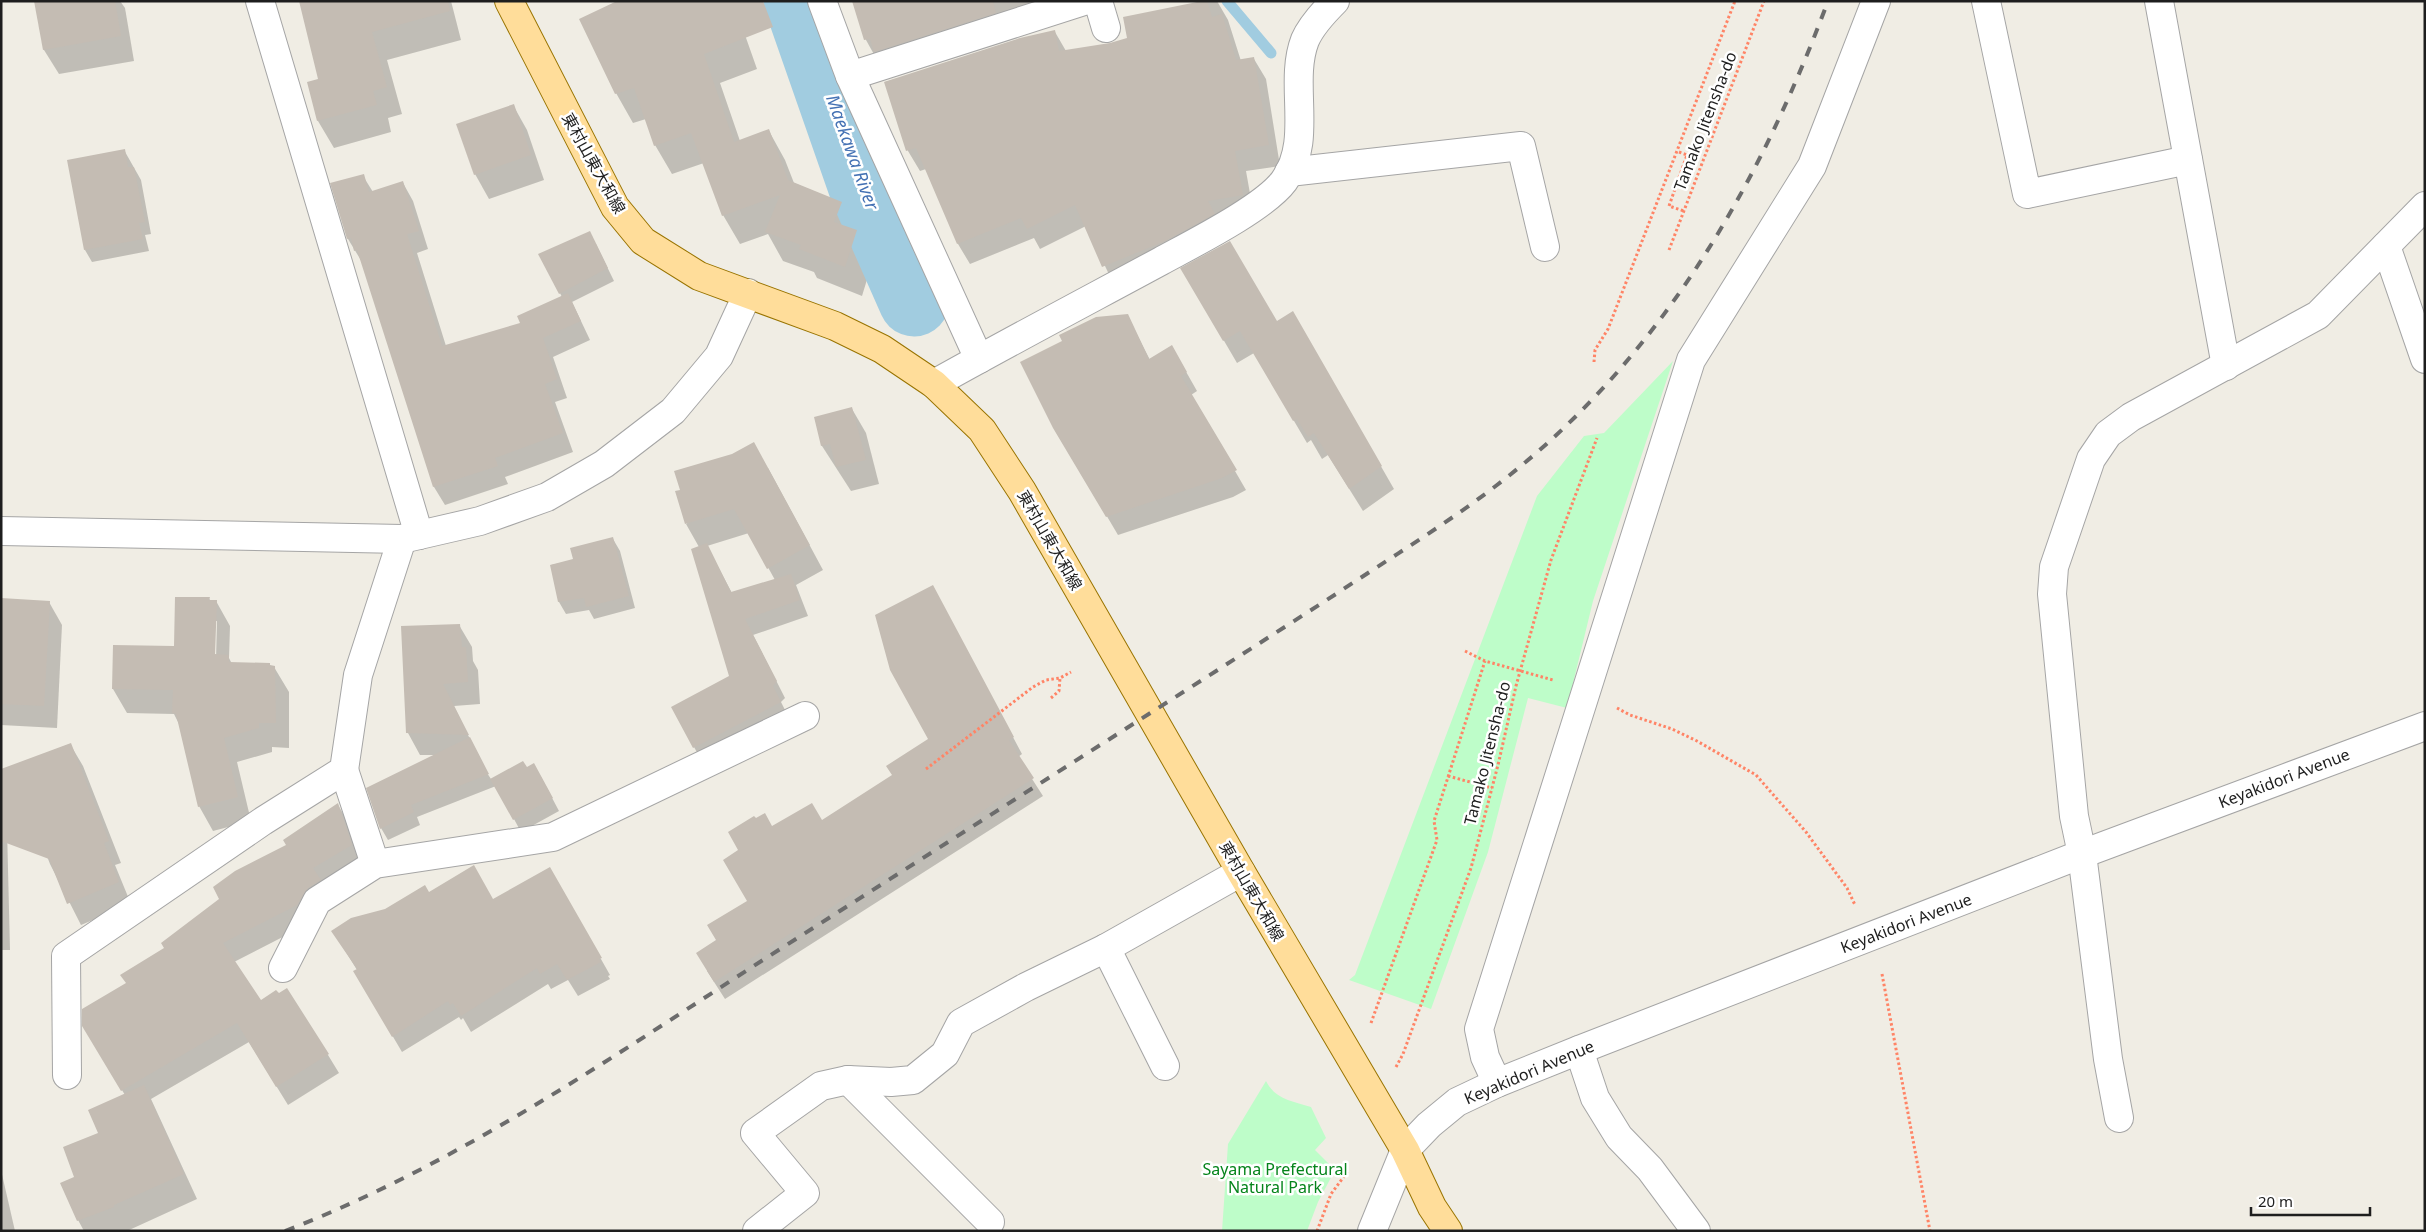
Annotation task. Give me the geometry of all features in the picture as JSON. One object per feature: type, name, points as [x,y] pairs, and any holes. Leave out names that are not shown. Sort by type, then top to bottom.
[{"type":"main road","name":"東村山東大和線","points":[[509,1],[615,207],[642,242],[699,276],[835,326],[882,349],[934,384],[982,430],[1022,491],[1241,872],[1405,1150],[1432,1206],[1448,1231]]},
{"type":"street","points":[[260,1],[410,537],[358,675],[344,770],[375,864]]},
{"type":"street","points":[[822,1],[850,76],[979,359]]},
{"type":"street","points":[[850,76],[1084,1]]},
{"type":"street","points":[[1098,1],[1106,28]]},
{"type":"street","points":[[934,384],[1200,239],[1270,196],[1289,172],[1295,160],[1299,130],[1300,67],[1306,40],[1326,10],[1335,1]]},
{"type":"street","points":[[1497,1083],[1485,1057],[1479,1029],[1692,360],[1812,166],[1876,1]]},
{"type":"street","points":[[1986,1],[2027,194],[2188,160]]},
{"type":"street","points":[[2159,1],[2226,366]]},
{"type":"street","points":[[1289,172],[1522,146],[1544,247]]},
{"type":"street","points":[[2119,1118],[2108,1059],[2082,854],[2074,816],[2052,594],[2054,567],[2091,460],[2108,434],[2131,417],[2318,316],[2425,206]]},
{"type":"street","points":[[2386,246],[2425,359]]},
{"type":"street","points":[[1,531],[410,537],[480,521],[547,497],[604,464],[673,411],[719,356],[748,293]]},
{"type":"street","points":[[282,968],[317,902],[375,864],[553,838],[805,716]]},
{"type":"street","name":"Keyakidori Avenue","points":[[1405,1150],[1429,1125],[1457,1102],[1497,1083],[2082,854],[2425,726]]},
{"type":"street","points":[[67,1075],[66,956],[263,821],[344,770]]},
{"type":"street","points":[[757,1231],[805,1193],[755,1134],[821,1086],[848,1080],[892,1082],[913,1080],[945,1054],[961,1023],[1026,987],[1106,948],[1241,872]]},
{"type":"street","points":[[1106,948],[1165,1066]]},
{"type":"street","points":[[1579,1050],[1595,1098],[1619,1137],[1650,1169],[1696,1231]]},
{"type":"street","points":[[848,1080],[990,1222]]},
{"type":"street","points":[[1372,1231],[1405,1150]]},
{"type":"path","points":[[1594,362],[1595,350],[1608,329],[1614,309],[1678,152],[1735,1]]},
{"type":"path","name":"Tamako Jitensha-do","points":[[1670,250],[1764,1]]},
{"type":"path","points":[[1678,152],[1687,155],[1669,206],[1684,211]]},
{"type":"path","name":"Tamako Jitensha-do","points":[[1394,1070],[1403,1054],[1471,868],[1520,671],[1551,560],[1597,438]]},
{"type":"path","points":[[1465,652],[1485,661],[1557,682]]},
{"type":"path","points":[[1368,1031],[1437,840],[1434,820],[1485,661]]},
{"type":"path","points":[[926,770],[1033,687],[1046,680],[1060,678],[1071,672]]},
{"type":"path","points":[[1051,698],[1059,691],[1060,678]]},
{"type":"path","points":[[1615,706],[1630,716],[1672,729],[1697,741],[1756,775],[1806,832],[1847,888],[1856,908]]},
{"type":"path","points":[[1448,776],[1492,788]]},
{"type":"path","points":[[1882,974],[1930,1231]]},
{"type":"path","points":[[1317,1231],[1331,1194],[1348,1171]]},
{"type":"green space","points":[[1673,361],[1593,601],[1567,708],[1528,698],[1488,852],[1431,1009],[1349,980],[1355,975],[1537,496],[1584,436],[1604,433]]},
{"type":"green space","name":"Sayama Prefectural Natural Park","points":[[1266,1081],[1279,1096],[1311,1107],[1326,1138],[1315,1150],[1335,1170],[1318,1202],[1307,1231],[1222,1231],[1228,1144]]},
{"type":"building","points":[[34,1],[115,1],[121,36],[43,50]]},
{"type":"building","points":[[299,1],[448,1],[450,11],[372,32],[387,87],[373,91],[377,105],[317,121],[307,82],[318,79]]},
{"type":"building","points":[[617,1],[763,1],[773,27],[704,54],[734,142],[769,129],[788,180],[842,202],[834,222],[857,230],[845,267],[799,249],[801,245],[765,232],[780,195],[722,216],[691,133],[654,146],[634,88],[615,94],[579,19]]},
{"type":"building","points":[[852,1],[993,1],[996,13],[874,52],[870,39],[864,40]]},
{"type":"building","points":[[1207,1],[1212,17],[1222,14],[1236,60],[1254,57],[1269,145],[1235,151],[1243,195],[1208,201],[1215,214],[1165,241],[1102,267],[1075,205],[1027,229],[1021,218],[957,244],[916,148],[906,151],[884,82],[1020,38],[1055,30],[1059,51],[1110,43],[1127,38],[1123,17]]},
{"type":"building","points":[[514,104],[531,155],[474,175],[456,124]]},
{"type":"building","points":[[125,149],[128,167],[134,167],[145,222],[139,223],[143,239],[84,250],[67,160]]},
{"type":"building","points":[[364,174],[369,192],[403,181],[419,231],[407,234],[442,346],[520,323],[517,316],[568,293],[581,321],[543,338],[557,379],[545,384],[563,433],[495,458],[498,466],[433,487],[357,250],[354,251],[351,238],[347,239],[330,183]]},
{"type":"building","points":[[590,231],[608,268],[559,294],[538,254]]},
{"type":"building","points":[[1230,241],[1277,321],[1293,311],[1382,466],[1349,489],[1314,433],[1308,437],[1297,419],[1293,421],[1240,331],[1223,341],[1180,268]]},
{"type":"building","points":[[1128,314],[1149,359],[1172,345],[1187,372],[1181,376],[1237,470],[1222,478],[1106,517],[1053,428],[1020,362],[1062,341],[1059,335],[1096,317]]},
{"type":"building","points":[[852,407],[866,460],[836,467],[830,444],[821,446],[814,417]]},
{"type":"building","points":[[754,442],[810,545],[767,569],[734,509],[685,524],[675,491],[680,490],[674,471],[732,454]]},
{"type":"building","points":[[613,537],[629,596],[586,607],[584,598],[558,602],[550,565],[573,559],[570,548]]},
{"type":"building","points":[[707,543],[731,592],[791,574],[800,600],[745,619],[777,681],[773,686],[781,702],[693,748],[671,707],[729,676],[691,549]]},
{"type":"building","points":[[933,585],[1014,737],[1009,740],[1034,778],[714,982],[696,953],[716,940],[707,925],[747,901],[723,860],[738,850],[728,832],[754,816],[756,818],[765,813],[772,826],[812,803],[822,820],[892,775],[886,766],[928,739],[890,670],[875,615]]},
{"type":"building","points":[[175,597],[210,597],[209,600],[217,600],[215,654],[229,655],[229,662],[270,663],[270,665],[275,666],[276,723],[259,723],[259,728],[224,738],[238,797],[198,807],[176,714],[172,713],[173,690],[112,689],[113,645],[174,646]]},
{"type":"building","points":[[1,598],[50,601],[44,706],[1,704]]},
{"type":"building","points":[[460,624],[462,647],[466,647],[468,682],[443,684],[469,735],[406,733],[401,626]]},
{"type":"building","points":[[470,737],[489,774],[411,805],[414,812],[380,829],[366,788]]},
{"type":"building","points":[[71,743],[109,841],[104,843],[119,882],[67,904],[49,859],[1,841],[1,769]]},
{"type":"building","points":[[523,761],[527,767],[534,763],[553,798],[513,820],[490,779]]},
{"type":"building","points":[[338,803],[352,845],[313,868],[321,880],[308,888],[297,905],[223,943],[261,1000],[276,990],[279,993],[287,988],[329,1054],[276,1087],[237,1023],[121,1091],[82,1026],[82,1009],[126,983],[120,975],[164,948],[161,943],[219,899],[213,887],[235,871],[286,845],[283,840]]},
{"type":"building","points":[[474,865],[493,899],[550,867],[602,958],[599,959],[601,962],[567,980],[557,964],[540,974],[537,968],[461,1016],[453,1003],[450,1005],[448,1001],[392,1037],[353,971],[357,969],[331,931],[351,918],[385,909],[425,885],[429,892]]},
{"type":"building","points":[[144,1085],[184,1174],[114,1205],[114,1207],[77,1221],[60,1183],[74,1177],[63,1147],[98,1133],[88,1110]]},
{"type":"waterway","name":"Maekawa River","points":[[799,1],[865,190],[914,301]]},
{"type":"waterway","points":[[1227,1],[1271,53]]},
{"type":"railway","points":[[285,1231],[410,1175],[471,1142],[589,1072],[1336,594],[1437,528],[1497,485],[1555,437],[1607,384],[1654,327],[1697,267],[1735,204],[1769,139],[1800,71],[1828,1]]}]
